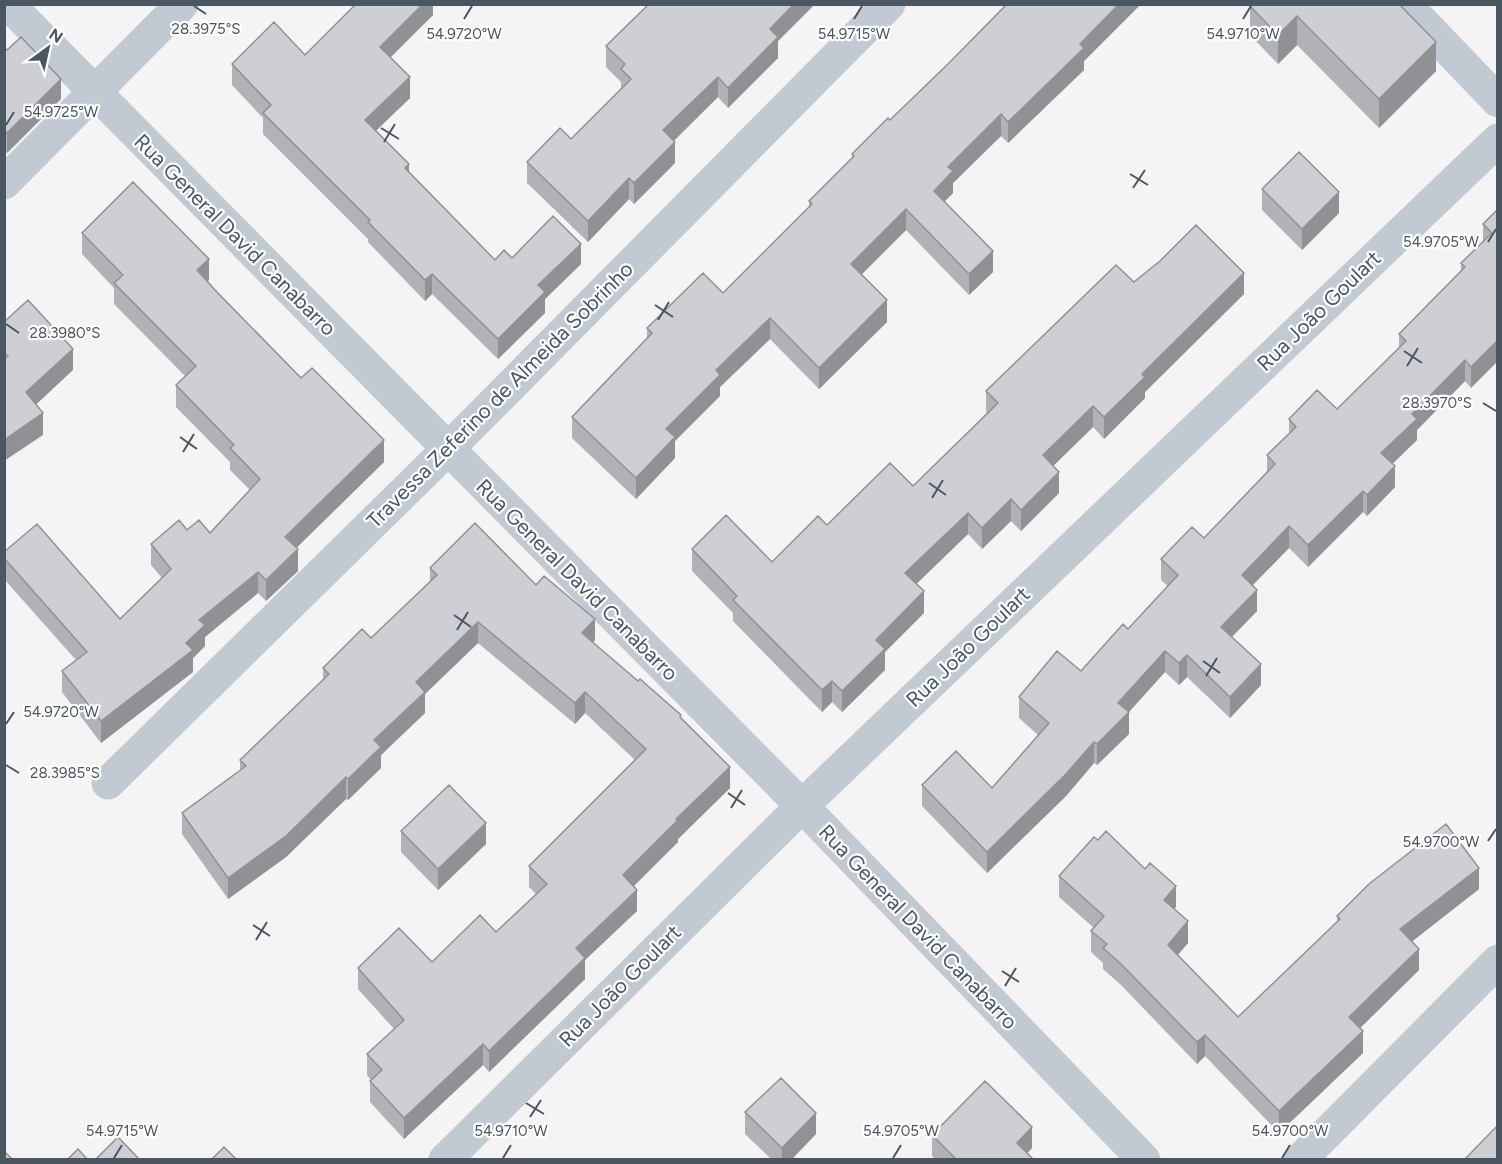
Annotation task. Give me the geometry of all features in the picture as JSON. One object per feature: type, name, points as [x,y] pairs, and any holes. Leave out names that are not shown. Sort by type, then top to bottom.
[{"type":"street","name":"Rua General David Canabarro","points":[[8,4],[447,450],[802,806],[1144,1160]]},
{"type":"street","points":[[4,183],[182,4]]},
{"type":"street","name":"Travessa Zeferino de Almeida Sobrinho","points":[[108,783],[447,450],[890,4]]},
{"type":"street","points":[[1405,4],[1497,101]]},
{"type":"street","name":"Rua João Goulart","points":[[444,1160],[802,806],[1497,140]]},
{"type":"street","points":[[1300,1160],[1497,961]]},
{"type":"building","points":[[356,4],[423,4],[380,47],[410,77],[365,120],[409,164],[405,168],[495,260],[504,250],[512,258],[553,216],[581,244],[538,285],[545,292],[498,339],[432,274],[425,280],[368,222],[370,220],[263,113],[271,105],[232,64],[274,22],[305,55]]},
{"type":"building","points":[[649,4],[794,4],[770,29],[778,37],[728,88],[718,77],[663,130],[675,142],[634,183],[629,178],[588,221],[527,162],[560,128],[571,139],[631,79],[621,69],[625,64],[606,46]]},
{"type":"building","points":[[1007,4],[1119,4],[1080,44],[1084,48],[1008,122],[1001,114],[948,167],[953,171],[934,191],[993,251],[969,274],[906,209],[851,264],[887,300],[819,368],[770,318],[716,370],[720,375],[666,429],[675,437],[636,478],[572,417],[652,333],[647,328],[703,273],[723,293],[812,204],[809,201],[854,156],[852,154],[950,62]]},
{"type":"building","points":[[1252,4],[1399,4],[1436,42],[1379,99],[1297,16],[1278,35],[1250,6]]},
{"type":"building","points":[[21,37],[61,79],[7,133],[4,130],[4,47],[7,50]]},
{"type":"building","points":[[1299,152],[1339,192],[1302,229],[1262,189]]},
{"type":"building","points":[[133,182],[209,259],[197,270],[215,290],[301,378],[312,368],[384,440],[285,537],[298,549],[266,580],[258,572],[199,620],[205,625],[186,643],[193,650],[101,721],[62,671],[87,652],[4,558],[4,552],[37,524],[120,619],[171,569],[151,544],[179,520],[187,530],[199,520],[210,533],[260,479],[230,448],[234,445],[176,385],[196,366],[114,283],[123,275],[82,233]]},
{"type":"building","points":[[1497,210],[1497,341],[1471,367],[1465,360],[1412,414],[1417,419],[1381,453],[1395,466],[1367,495],[1363,491],[1308,545],[1289,526],[1242,575],[1257,590],[1221,627],[1261,664],[1230,697],[1187,655],[1179,663],[1165,651],[1118,703],[1129,712],[1097,744],[1094,742],[1066,774],[987,852],[922,785],[956,751],[992,788],[1049,723],[1019,697],[1057,651],[1081,671],[1123,624],[1128,629],[1178,575],[1161,559],[1192,527],[1204,538],[1275,464],[1267,455],[1296,427],[1289,419],[1317,390],[1337,409],[1406,341],[1399,334],[1465,267],[1461,263],[1492,233],[1483,224]]},
{"type":"building","points":[[1196,225],[1244,273],[1142,374],[1145,377],[1104,417],[1093,406],[1043,455],[1059,472],[1021,510],[1011,499],[982,528],[968,513],[905,573],[924,591],[876,640],[885,649],[842,691],[832,681],[822,690],[733,600],[737,596],[692,549],[726,515],[772,562],[818,516],[827,525],[890,463],[913,486],[998,403],[986,391],[1116,265],[1134,282],[1160,261]]},
{"type":"building","points":[[28,300],[73,349],[26,392],[43,413],[4,440],[4,359],[8,356],[4,353],[4,322]]},
{"type":"building","points":[[475,523],[536,585],[544,576],[595,619],[582,633],[681,715],[680,717],[730,767],[623,875],[637,890],[576,948],[585,958],[489,1051],[483,1044],[404,1118],[370,1081],[382,1070],[367,1054],[404,1020],[358,968],[399,928],[432,962],[480,915],[496,932],[547,884],[529,866],[646,749],[585,692],[575,703],[478,622],[416,682],[425,692],[374,740],[381,747],[348,779],[346,777],[286,836],[228,878],[182,813],[246,766],[240,760],[329,674],[323,668],[362,629],[371,638],[437,575],[430,568]]},
{"type":"building","points":[[449,785],[486,823],[438,869],[401,831]]},
{"type":"building","points":[[1446,824],[1479,868],[1400,929],[1419,949],[1349,1017],[1363,1031],[1279,1111],[1205,1035],[1197,1042],[1103,948],[1107,944],[1091,931],[1104,916],[1059,876],[1094,837],[1098,840],[1106,831],[1145,869],[1150,863],[1176,886],[1164,900],[1188,921],[1168,945],[1238,1017],[1340,919],[1337,916],[1369,884]]},
{"type":"building","points":[[781,1078],[816,1113],[782,1148],[745,1112]]},
{"type":"building","points":[[985,1081],[1032,1127],[1017,1143],[1034,1160],[957,1160],[932,1135]]},
{"type":"building","points":[[1497,1126],[1497,1160],[1464,1160]]},
{"type":"building","points":[[118,1137],[140,1160],[95,1160]]},
{"type":"building","points":[[224,1147],[237,1160],[211,1160]]},
{"type":"building","points":[[78,1149],[88,1160],[67,1160]]},
{"type":"building","points":[[4,1151],[13,1160],[4,1160]]}]
